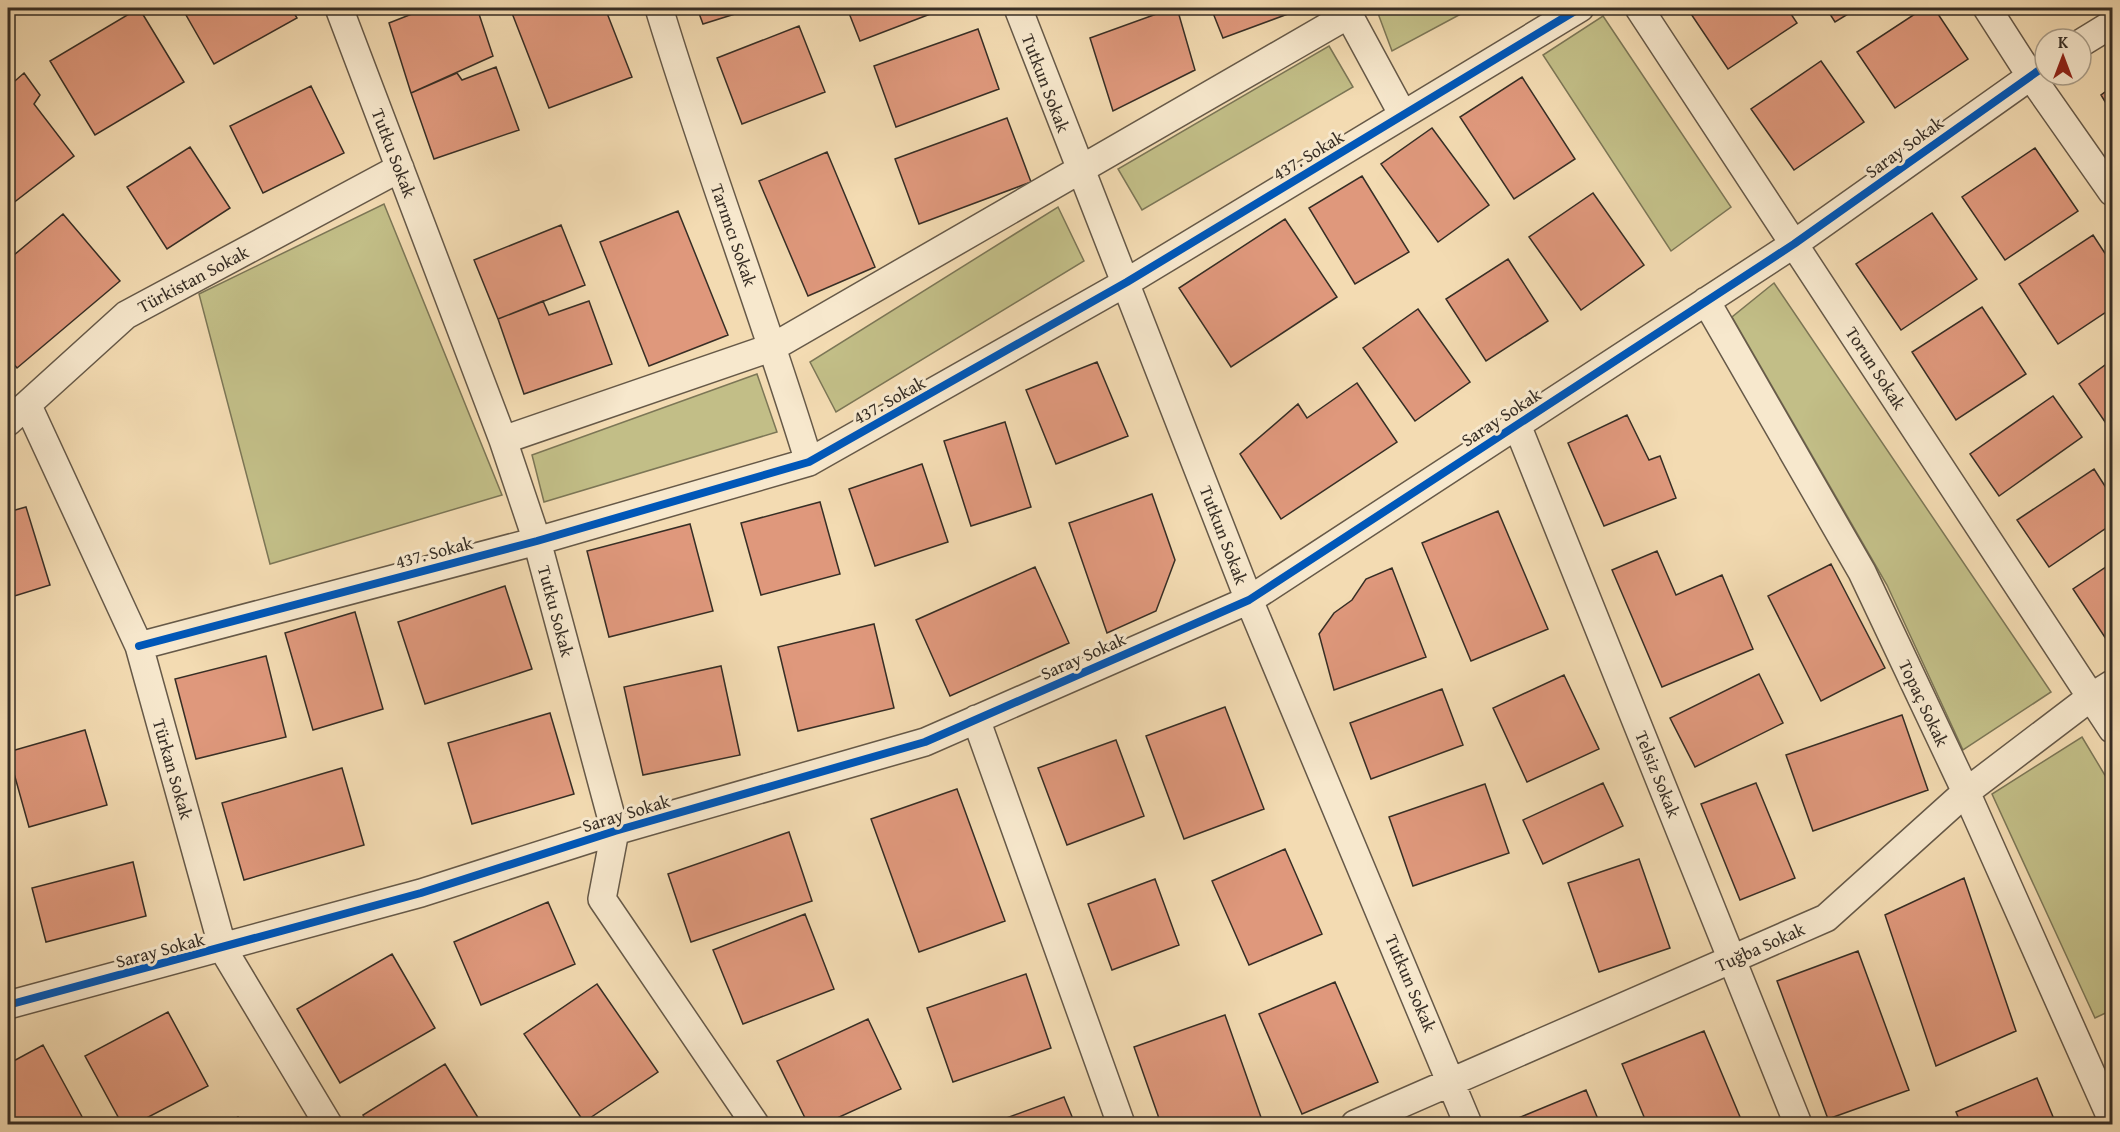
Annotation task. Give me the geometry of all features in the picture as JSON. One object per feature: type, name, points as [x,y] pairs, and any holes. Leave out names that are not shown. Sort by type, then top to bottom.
[{"type":"street","name":"Tutku Sokak","points":[[339,8],[503,440],[537,541],[615,831],[602,899],[755,1125]]},
{"type":"street","name":"Tarımcı Sokak","points":[[659,8],[688,101],[774,346],[809,462]]},
{"type":"street","name":"Tutkun Sokak","points":[[1018,8],[1079,170],[1127,282],[1249,600],[1468,1125]]},
{"type":"street","name":"437. Sokak","points":[[139,646],[537,541],[809,462],[1127,282],[1580,8]]},
{"type":"street","name":"Torun Sokak","points":[[1640,8],[1794,244],[2102,690],[2112,729]]},
{"type":"street","points":[[1987,8],[2033,66]]},
{"type":"street","points":[[503,440],[774,346],[1079,170],[1347,11],[1403,115]]},
{"type":"street","points":[[2093,36],[2112,24]]},
{"type":"street","name":"Saray Sokak","points":[[8,1005],[223,949],[421,893],[615,831],[925,742],[1249,600],[1794,244],[2033,74]]},
{"type":"street","points":[[2047,87],[2112,192]]},
{"type":"street","name":"Türkistan Sokak","points":[[18,414],[126,315],[400,168]]},
{"type":"street","name":"Topaç Sokak","points":[[1706,302],[1862,573],[1966,792],[2112,1120]]},
{"type":"street","name":"Türkan Sokak","points":[[18,414],[139,646],[223,949],[328,1125]]},
{"type":"street","name":"Telsiz Sokak","points":[[1517,424],[1798,1125]]},
{"type":"street","name":"Tuğba Sokak","points":[[1355,1125],[1826,918],[1966,792],[2102,690]]},
{"type":"street","points":[[976,719],[1120,1125]]},
{"type":"shaded area","points":[[1376,8],[1472,8],[1392,51]]},
{"type":"shaded area","points":[[1603,16],[1731,207],[1671,251],[1543,55]]},
{"type":"shaded area","points":[[1329,46],[1353,87],[1142,210],[1118,169]]},
{"type":"shaded area","points":[[384,204],[502,495],[270,564],[199,294]]},
{"type":"shaded area","points":[[1058,207],[1084,261],[836,412],[810,362]]},
{"type":"shaded area","points":[[1774,283],[2051,692],[1963,750],[1887,585],[1732,317]]},
{"type":"shaded area","points":[[757,374],[777,432],[544,502],[532,455]]},
{"type":"shaded area","points":[[2082,737],[2112,787],[2112,1010],[2095,1018],[1992,794]]},
{"type":"building","points":[[139,8],[184,82],[95,135],[50,61]]},
{"type":"building","points":[[182,8],[291,8],[297,18],[214,64]]},
{"type":"building","points":[[427,8],[477,8],[493,56],[411,93],[389,23]]},
{"type":"building","points":[[510,8],[605,8],[632,77],[549,108]]},
{"type":"building","points":[[697,8],[754,8],[703,24]]},
{"type":"building","points":[[847,8],[946,8],[860,41]]},
{"type":"building","points":[[1177,8],[1195,70],[1113,111],[1090,38]]},
{"type":"building","points":[[1211,8],[1304,8],[1223,38]]},
{"type":"building","points":[[1687,8],[1787,8],[1797,23],[1728,69]]},
{"type":"building","points":[[1826,8],[1858,8],[1835,22]]},
{"type":"building","points":[[1924,8],[1934,8],[1968,59],[1895,108],[1857,52]]},
{"type":"building","points":[[799,26],[825,92],[742,124],[717,58]]},
{"type":"building","points":[[978,29],[999,89],[896,127],[874,66]]},
{"type":"building","points":[[1821,61],[1864,122],[1794,170],[1751,109]]},
{"type":"building","points":[[496,67],[519,130],[434,159],[411,93],[457,73],[462,80]]},
{"type":"building","points":[[24,73],[40,95],[34,104],[74,156],[8,207],[8,87]]},
{"type":"building","points":[[1522,77],[1575,159],[1514,199],[1460,117]]},
{"type":"building","points":[[311,86],[344,153],[263,193],[230,126]]},
{"type":"building","points":[[2112,87],[2112,113],[2101,95]]},
{"type":"building","points":[[1007,118],[1031,182],[919,224],[895,159]]},
{"type":"building","points":[[1432,128],[1489,205],[1438,242],[1381,164]]},
{"type":"building","points":[[190,147],[230,208],[167,249],[127,187]]},
{"type":"building","points":[[2035,148],[2078,211],[2005,260],[1962,197]]},
{"type":"building","points":[[827,152],[875,267],[808,296],[759,181]]},
{"type":"building","points":[[1362,176],[1409,252],[1355,284],[1309,208]]},
{"type":"building","points":[[1593,193],[1644,265],[1581,310],[1529,237]]},
{"type":"building","points":[[678,211],[728,335],[649,366],[600,242]]},
{"type":"building","points":[[1932,213],[1977,279],[1901,330],[1856,264]]},
{"type":"building","points":[[63,214],[120,281],[17,368],[8,357],[8,260]]},
{"type":"building","points":[[1285,219],[1337,297],[1231,367],[1179,288]]},
{"type":"building","points":[[561,225],[585,285],[498,319],[474,260]]},
{"type":"building","points":[[2093,235],[2112,264],[2112,308],[2058,344],[2019,284]]},
{"type":"building","points":[[1508,259],[1548,321],[1486,361],[1446,299]]},
{"type":"building","points":[[543,301],[549,315],[589,301],[612,364],[524,394],[498,319]]},
{"type":"building","points":[[1982,307],[2026,374],[1956,420],[1912,352]]},
{"type":"building","points":[[1418,309],[1470,382],[1415,421],[1363,348]]},
{"type":"building","points":[[2112,360],[2112,432],[2079,384]]},
{"type":"building","points":[[1097,362],[1128,436],[1056,464],[1026,390]]},
{"type":"building","points":[[1357,383],[1397,442],[1281,519],[1240,454],[1298,404],[1307,418]]},
{"type":"building","points":[[2053,396],[2082,437],[1999,496],[1970,454]]},
{"type":"building","points":[[1627,415],[1649,460],[1660,456],[1676,498],[1604,526],[1568,443]]},
{"type":"building","points":[[1005,422],[1031,507],[971,526],[944,441]]},
{"type":"building","points":[[922,464],[948,542],[875,566],[849,489]]},
{"type":"building","points":[[2094,469],[2112,497],[2112,524],[2049,567],[2017,520]]},
{"type":"building","points":[[1152,494],[1175,560],[1156,611],[1107,633],[1069,523]]},
{"type":"building","points":[[820,502],[840,574],[761,595],[741,523]]},
{"type":"building","points":[[26,507],[50,585],[8,598],[8,512]]},
{"type":"building","points":[[1498,511],[1548,629],[1471,661],[1422,543]]},
{"type":"building","points":[[690,524],[713,611],[609,637],[587,551]]},
{"type":"building","points":[[1657,551],[1676,595],[1722,575],[1753,649],[1662,687],[1612,570]]},
{"type":"building","points":[[2112,563],[2112,648],[2073,589]]},
{"type":"building","points":[[1831,564],[1885,668],[1821,701],[1768,596]]},
{"type":"building","points":[[1035,567],[1069,643],[950,696],[916,620]]},
{"type":"building","points":[[1392,568],[1426,657],[1334,690],[1319,634],[1334,613],[1352,600],[1366,579]]},
{"type":"building","points":[[505,586],[532,669],[425,704],[398,622]]},
{"type":"building","points":[[355,612],[383,709],[313,730],[285,633]]},
{"type":"building","points":[[874,624],[894,708],[798,731],[778,647]]},
{"type":"building","points":[[266,656],[286,737],[196,759],[175,679]]},
{"type":"building","points":[[721,666],[740,755],[643,775],[624,687]]},
{"type":"building","points":[[1759,674],[1783,723],[1695,767],[1670,718]]},
{"type":"building","points":[[1564,675],[1599,749],[1527,782],[1493,708]]},
{"type":"building","points":[[1442,689],[1463,745],[1371,779],[1350,723]]},
{"type":"building","points":[[1225,707],[1264,809],[1184,839],[1146,736]]},
{"type":"building","points":[[550,713],[574,794],[472,824],[448,743]]},
{"type":"building","points":[[1902,715],[1928,790],[1813,831],[1786,755]]},
{"type":"building","points":[[85,730],[107,805],[29,827],[8,752]]},
{"type":"building","points":[[1116,740],[1144,816],[1067,845],[1038,768]]},
{"type":"building","points":[[342,768],[364,845],[244,880],[222,803]]},
{"type":"building","points":[[1603,783],[1623,826],[1543,864],[1523,820]]},
{"type":"building","points":[[1756,783],[1795,878],[1740,900],[1701,804]]},
{"type":"building","points":[[1485,784],[1509,853],[1413,886],[1389,817]]},
{"type":"building","points":[[957,789],[1005,921],[919,952],[871,819]]},
{"type":"building","points":[[789,832],[812,901],[691,942],[668,874]]},
{"type":"building","points":[[1285,849],[1322,934],[1249,965],[1212,881]]},
{"type":"building","points":[[1639,859],[1670,948],[1599,972],[1568,883]]},
{"type":"building","points":[[133,862],[146,916],[46,942],[32,888]]},
{"type":"building","points":[[1964,878],[2016,1031],[1936,1066],[1885,915]]},
{"type":"building","points":[[1155,879],[1179,945],[1112,970],[1088,904]]},
{"type":"building","points":[[548,902],[575,964],[481,1005],[454,942]]},
{"type":"building","points":[[805,914],[834,989],[743,1024],[713,950]]},
{"type":"building","points":[[1858,951],[1909,1090],[1828,1119],[1777,981]]},
{"type":"building","points":[[392,954],[435,1028],[340,1083],[297,1009]]},
{"type":"building","points":[[1026,974],[1051,1048],[953,1082],[927,1008]]},
{"type":"building","points":[[1335,982],[1378,1082],[1302,1114],[1259,1014]]},
{"type":"building","points":[[597,984],[658,1072],[584,1122],[524,1034]]},
{"type":"building","points":[[168,1012],[208,1086],[135,1124],[122,1124],[85,1056]]},
{"type":"building","points":[[1225,1015],[1263,1123],[1161,1124],[1134,1047]]},
{"type":"building","points":[[868,1019],[901,1089],[824,1124],[808,1124],[777,1061]]},
{"type":"building","points":[[1704,1031],[1743,1124],[1647,1124],[1622,1064]]},
{"type":"building","points":[[43,1045],[86,1124],[8,1124],[8,1064]]},
{"type":"building","points":[[445,1064],[482,1124],[368,1124],[363,1115]]},
{"type":"building","points":[[2037,1078],[2056,1124],[1961,1124],[1956,1112]]},
{"type":"building","points":[[1586,1090],[1600,1124],[1506,1124],[1506,1123]]},
{"type":"building","points":[[1064,1097],[1075,1124],[990,1124]]},
{"type":"building","points":[[238,1117],[241,1124],[224,1124]]},
{"type":"building","points":[[695,1119],[698,1124],[684,1124]]},
{"type":"cycle path","points":[[139,646],[537,541],[809,462],[1127,282],[1580,8]]},
{"type":"cycle path","points":[[8,1005],[421,893],[615,831],[925,742],[1249,600],[1794,244],[2033,75]]}]
